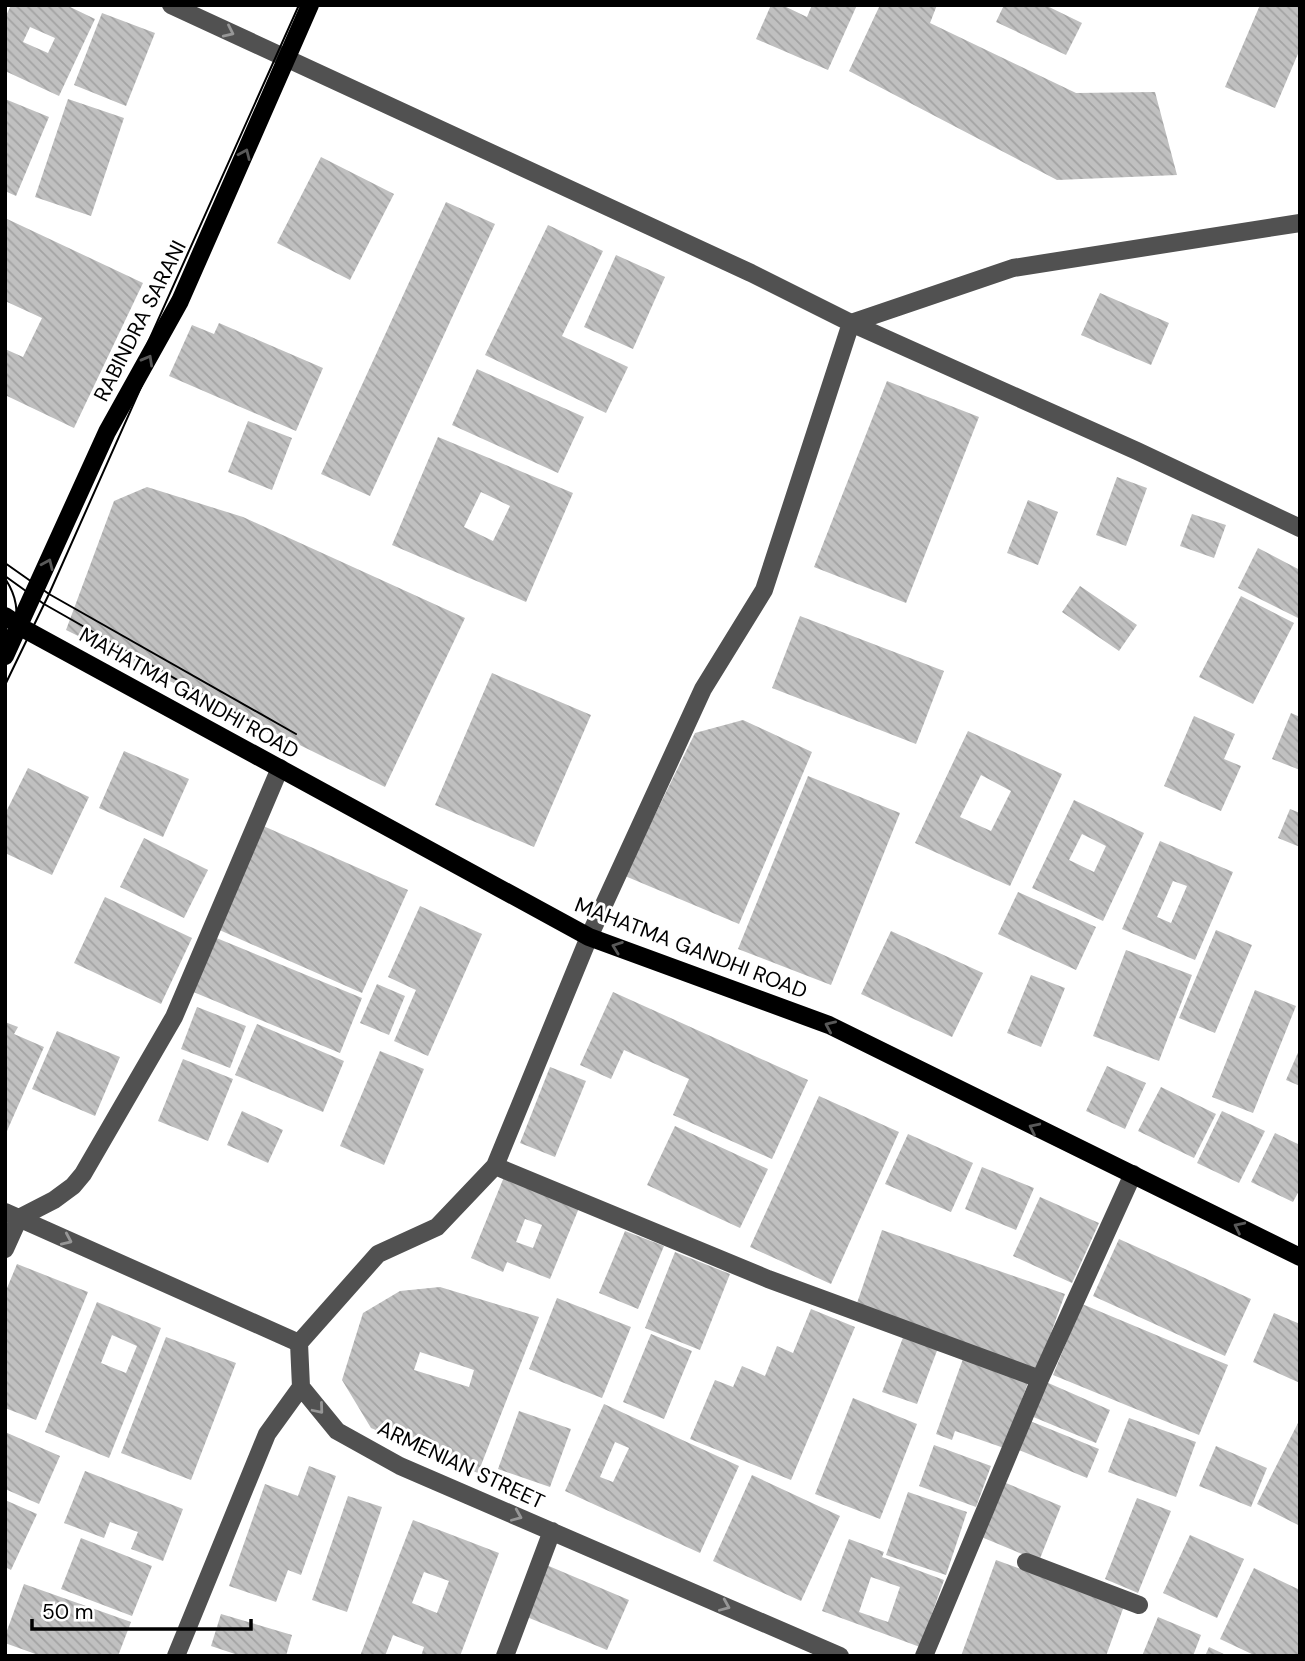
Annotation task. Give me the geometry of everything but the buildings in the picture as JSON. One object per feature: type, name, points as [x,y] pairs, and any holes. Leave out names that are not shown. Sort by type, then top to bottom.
[{"type":"main road","name":"RABINDRA SARANI","points":[[5,656],[13,621],[107,432],[180,301],[310,5]]},
{"type":"main road","name":"MAHATMA GANDHI ROAD","points":[[13,621],[589,937],[829,1025],[1300,1257]]},
{"type":"street","points":[[171,5],[751,273],[851,323],[1137,451],[1300,528]]},
{"type":"street","points":[[851,323],[1013,268],[1300,222]]},
{"type":"street","points":[[176,1656],[267,1434],[301,1387],[299,1343],[378,1254],[437,1227],[495,1166],[589,937],[703,690],[764,590],[851,323]]},
{"type":"street","points":[[12,1215],[54,1200],[83,1174],[174,1017],[280,768]]},
{"type":"street","points":[[495,1166],[768,1279],[1040,1380]]},
{"type":"street","points":[[924,1656],[1040,1380],[1133,1174]]},
{"type":"street","points":[[5,1249],[12,1215]]},
{"type":"street","points":[[12,1215],[299,1343]]},
{"type":"street","name":"ARMENIAN STREET","points":[[301,1387],[337,1431],[400,1466],[840,1656]]},
{"type":"street","points":[[505,1656],[552,1531]]},
{"type":"street","points":[[1026,1562],[1139,1605]]},
{"type":"tram line","points":[[5,662],[299,5]]},
{"type":"tram line","points":[[5,685],[49,594],[311,5]]},
{"type":"tram line","points":[[5,563],[49,594],[296,734]]},
{"type":"tram line","points":[[5,576],[44,604],[290,744]]},
{"type":"tram line","points":[[6,580],[16,604],[15,630]]}]
